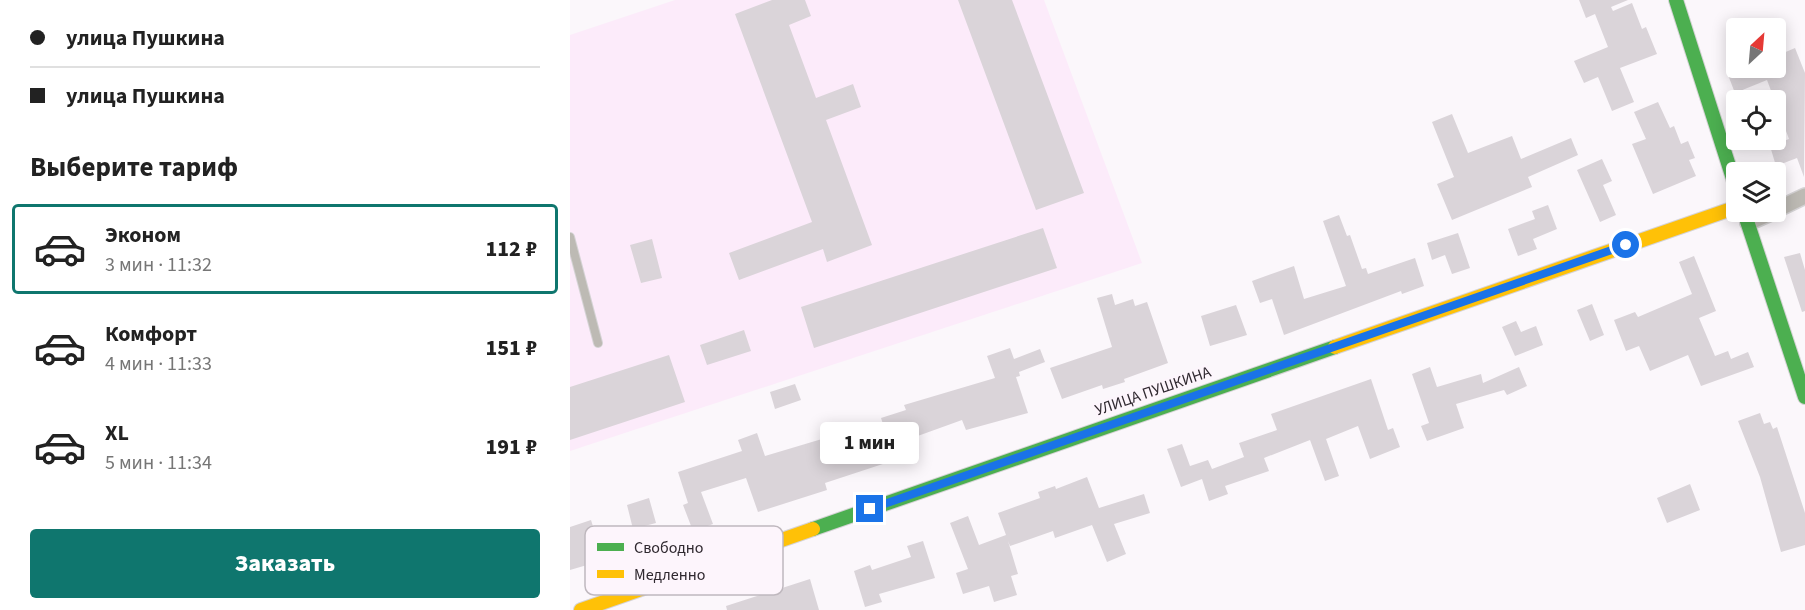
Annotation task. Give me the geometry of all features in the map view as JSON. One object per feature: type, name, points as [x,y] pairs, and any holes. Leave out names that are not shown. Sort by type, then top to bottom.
[{"type":"street","points":[[1676,0],[1728,162]]},
{"type":"street","points":[[1786,206],[1805,196]]},
{"type":"street","name":"УЛИЦА ПУШКИНА","points":[[783,540],[1726,211]]},
{"type":"street","points":[[1748,222],[1805,397]]},
{"type":"street","name":"УЛИЦА ПУШКИНА","points":[[581,610],[624,595]]},
{"type":"lane","points":[[570,237],[598,344]]},
{"type":"shaded area","points":[[675,0],[1044,0],[1142,263],[570,451],[570,35]]},
{"type":"building","points":[[772,0],[805,0],[811,16],[789,25],[816,98],[853,84],[861,107],[826,120],[872,245],[827,262],[823,249],[739,280],[729,253],[812,222],[735,14]]},
{"type":"building","points":[[958,0],[1012,0],[1084,193],[1036,210]]},
{"type":"building","points":[[1579,0],[1628,0],[1611,7],[1613,11],[1632,3],[1642,29],[1646,27],[1657,54],[1620,68],[1634,102],[1612,111],[1598,77],[1584,83],[1574,61],[1608,47],[1595,14],[1586,18]]},
{"type":"building","points":[[1795,48],[1805,73],[1804,177],[1797,158],[1786,162],[1775,162],[1771,150],[1786,150],[1786,140],[1789,139],[1786,131],[1786,90],[1771,90],[1767,80],[1742,90],[1734,90],[1729,78],[1786,78],[1786,52]]},
{"type":"building","points":[[1658,102],[1670,128],[1674,126],[1681,144],[1688,141],[1695,158],[1689,160],[1696,176],[1653,194],[1632,144],[1646,139],[1634,112]]},
{"type":"building","points":[[1452,114],[1468,153],[1512,136],[1521,159],[1571,138],[1578,155],[1528,177],[1532,187],[1452,220],[1437,184],[1454,177],[1432,122]]},
{"type":"building","points":[[1602,159],[1612,181],[1603,185],[1616,215],[1600,222],[1577,170]]},
{"type":"building","points":[[1548,205],[1557,229],[1533,239],[1537,249],[1518,256],[1508,229],[1535,219],[1532,211]]},
{"type":"building","points":[[1339,215],[1347,236],[1350,235],[1362,269],[1366,268],[1368,274],[1415,258],[1424,286],[1402,294],[1401,291],[1284,335],[1272,299],[1260,303],[1252,281],[1294,266],[1304,299],[1346,286],[1323,221]]},
{"type":"building","points":[[1043,228],[1057,268],[814,348],[801,307]]},
{"type":"building","points":[[1458,233],[1470,268],[1452,274],[1445,255],[1432,260],[1427,243]]},
{"type":"building","points":[[652,239],[662,278],[641,283],[630,245]]},
{"type":"building","points":[[1800,253],[1805,270],[1805,311],[1802,312],[1784,257]]},
{"type":"building","points":[[1694,256],[1716,311],[1699,318],[1715,356],[1728,351],[1731,359],[1748,352],[1754,367],[1701,386],[1688,355],[1650,371],[1639,346],[1626,351],[1614,320],[1635,312],[1638,317],[1692,294],[1679,262]]},
{"type":"building","points":[[1112,294],[1115,305],[1133,299],[1135,306],[1147,302],[1168,363],[1124,379],[1125,382],[1103,389],[1102,385],[1062,399],[1050,368],[1112,347],[1097,298]]},
{"type":"building","points":[[1592,304],[1604,335],[1590,341],[1577,310]]},
{"type":"building","points":[[1236,305],[1247,335],[1210,346],[1201,316]]},
{"type":"building","points":[[1516,321],[1521,332],[1536,326],[1543,345],[1515,356],[1502,327]]},
{"type":"building","points":[[744,330],[751,351],[707,365],[700,345]]},
{"type":"building","points":[[1010,348],[1014,359],[1040,349],[1045,362],[1019,372],[1020,376],[1016,377],[1028,413],[966,430],[962,420],[890,446],[895,460],[825,483],[827,490],[758,512],[746,478],[701,492],[713,524],[691,526],[683,505],[688,503],[678,472],[742,451],[738,440],[757,433],[765,456],[832,436],[829,427],[843,422],[852,445],[886,433],[881,418],[906,410],[904,405],[995,378],[987,356]]},
{"type":"building","points":[[669,355],[685,402],[570,440],[570,387]]},
{"type":"building","points":[[1430,367],[1437,387],[1481,374],[1483,383],[1519,367],[1527,386],[1507,395],[1504,390],[1456,404],[1464,428],[1427,441],[1421,426],[1429,423],[1412,374]]},
{"type":"building","points":[[1371,379],[1388,430],[1393,428],[1400,447],[1370,459],[1358,426],[1326,439],[1339,476],[1325,481],[1310,440],[1264,458],[1269,471],[1225,486],[1228,494],[1209,501],[1202,479],[1181,487],[1167,449],[1182,444],[1190,466],[1208,460],[1212,469],[1244,457],[1239,443],[1277,430],[1271,414]]},
{"type":"building","points":[[795,384],[801,400],[775,409],[770,392]]},
{"type":"building","points":[[1760,413],[1764,424],[1770,422],[1773,429],[1777,427],[1805,513],[1805,545],[1781,552],[1760,477],[1738,421]]},
{"type":"building","points":[[1087,477],[1099,508],[1144,494],[1150,513],[1114,524],[1126,554],[1107,562],[1092,525],[1055,538],[1053,531],[1010,546],[1008,541],[1018,574],[1011,576],[1017,595],[994,602],[989,586],[963,594],[956,573],[968,569],[950,523],[968,516],[979,545],[1006,535],[998,513],[1040,498],[1038,492],[1055,486],[1056,489]]},
{"type":"building","points":[[1690,484],[1700,510],[1667,523],[1657,498]]},
{"type":"building","points":[[649,498],[656,523],[632,526],[627,505]]},
{"type":"building","points":[[591,520],[593,526],[585,526],[585,566],[570,570],[570,527]]},
{"type":"building","points":[[923,541],[935,578],[879,594],[882,602],[865,607],[854,571],[870,565],[872,570],[911,557],[907,546]]},
{"type":"building","points":[[810,579],[819,610],[727,610],[726,606],[760,595],[783,595],[783,588]]},
{"type":"traffic: fast","points":[[1676,0],[1728,162]]},
{"type":"traffic: fast","points":[[1747,222],[1805,397]]},
{"type":"traffic: fast","points":[[813,529],[1335,347]]},
{"type":"traffic: slow","points":[[1335,347],[1726,211]]},
{"type":"traffic: slow","points":[[783,539],[813,529]]},
{"type":"traffic: slow","points":[[581,610],[624,595]]},
{"type":"route","points":[[870,509],[1626,245]]}]
